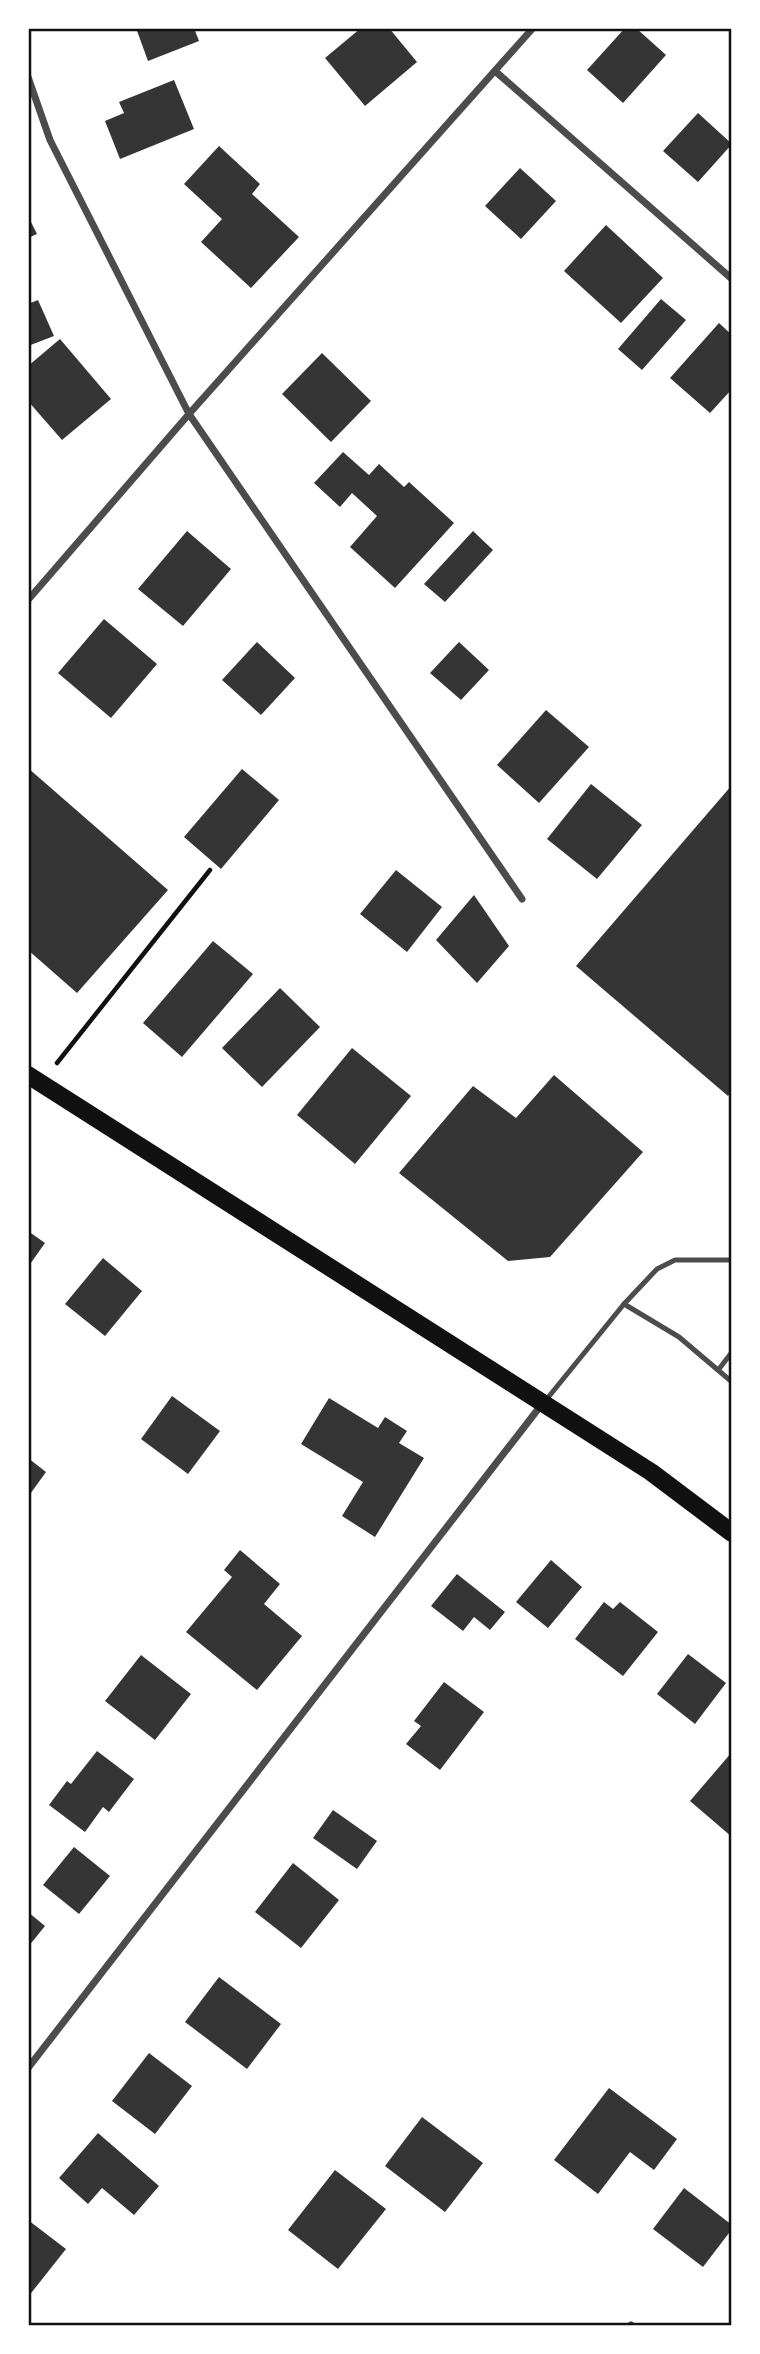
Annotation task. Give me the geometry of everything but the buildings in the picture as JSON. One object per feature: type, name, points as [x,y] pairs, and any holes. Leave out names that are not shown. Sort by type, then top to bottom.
[{"type":"main road","points":[[34,1079],[544,1402],[651,1472],[732,1533]]},
{"type":"street","points":[[28,600],[189,414],[533,28]]},
{"type":"street","points":[[495,71],[732,279]]},
{"type":"street","points":[[28,77],[50,140],[189,414],[522,899]]},
{"type":"street","points":[[28,2068],[544,1402]]},
{"type":"lane","points":[[544,1402],[624,1304],[657,1269],[675,1260],[732,1260]]},
{"type":"lane","points":[[624,1304],[679,1336],[732,1382]]},
{"type":"lane","points":[[719,1369],[732,1352]]},
{"type":"path","points":[[34,1079],[210,870]]}]
